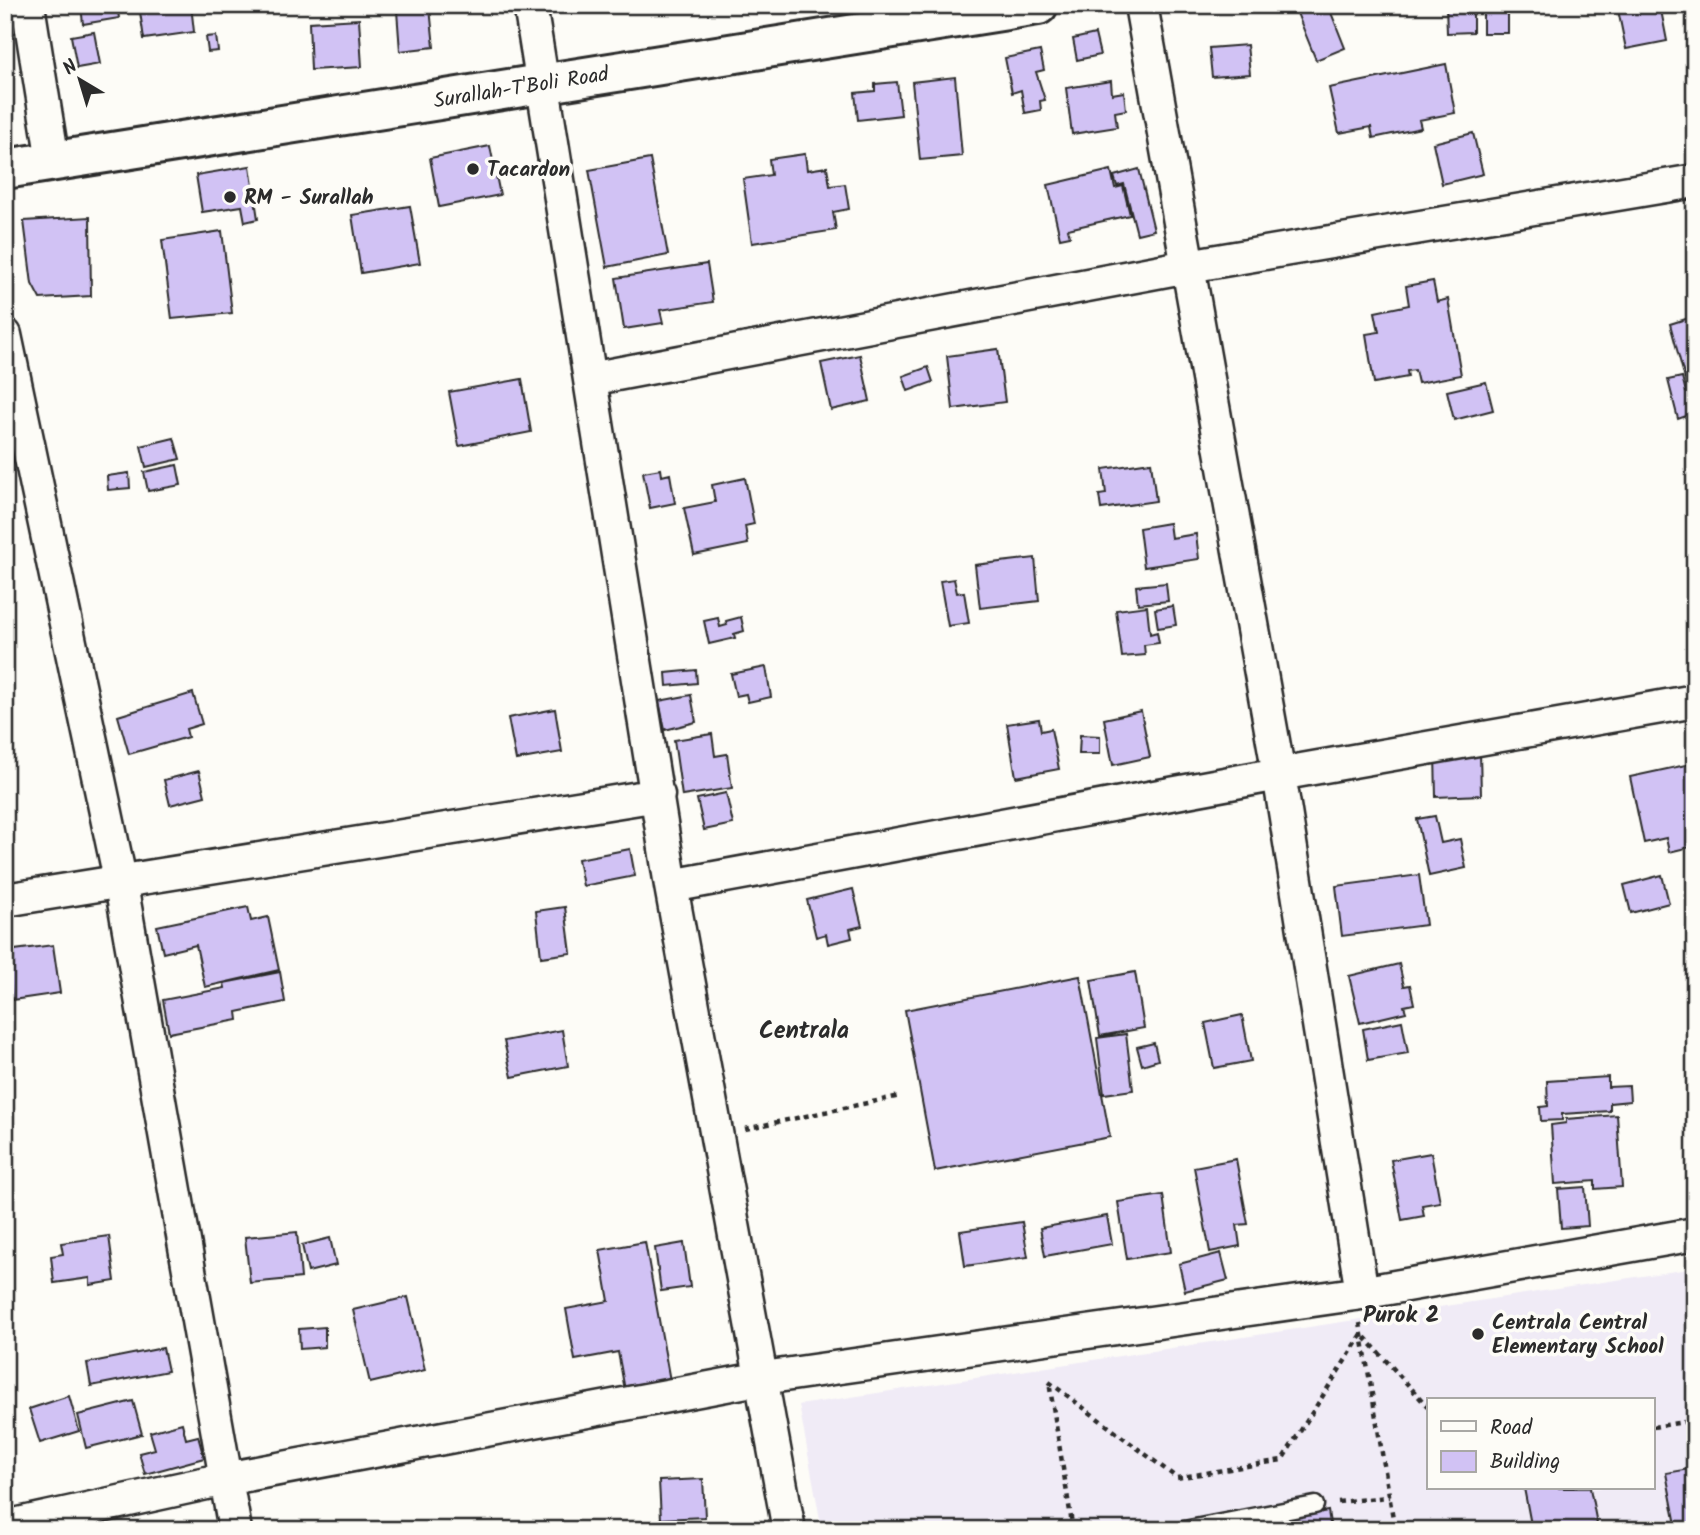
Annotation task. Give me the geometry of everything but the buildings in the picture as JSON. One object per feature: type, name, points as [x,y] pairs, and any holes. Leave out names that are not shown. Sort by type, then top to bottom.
[{"type":"main road","name":"Surallah-T'Boli Road","points":[[5,169],[1038,5]]},
{"type":"street","points":[[28,5],[53,162]]},
{"type":"street","points":[[530,5],[671,886],[789,1530]]},
{"type":"street","points":[[1141,5],[1279,774],[1358,1294]]},
{"type":"street","points":[[590,379],[1188,266],[1695,181]]},
{"type":"street","points":[[5,335],[120,879],[235,1530]]},
{"type":"street","points":[[671,886],[1279,774],[1695,701]]},
{"type":"street","points":[[5,900],[120,879],[658,795]]},
{"type":"street","points":[[5,1527],[225,1479],[763,1378],[1358,1294],[1695,1234]]},
{"type":"lane","points":[[1184,1530],[1315,1505]]},
{"type":"path","points":[[717,1135],[900,1096]]},
{"type":"path","points":[[1358,1294],[1362,1334],[1395,1530]]},
{"type":"path","points":[[1362,1334],[1427,1406]]},
{"type":"path","points":[[1073,1530],[1049,1382],[1177,1478],[1282,1460],[1362,1334]]},
{"type":"path","points":[[1654,1427],[1685,1422]]},
{"type":"path","points":[[1315,1505],[1390,1497]]},
{"type":"shaded area","name":"Centrala Central Elementary School","points":[[1695,1268],[1695,1530],[822,1530],[799,1405]]},
{"type":"place","name":"Tacardon","points":[[473,169]]},
{"type":"place","name":"RM - Surallah","points":[[230,197]]},
{"type":"place","name":"Centrala Central Elementary School","points":[[1478,1334]]},
{"type":"district","name":"Centrala","points":[[804,1030]]},
{"type":"district","name":"Purok 2","points":[[1401,1314]]}]
